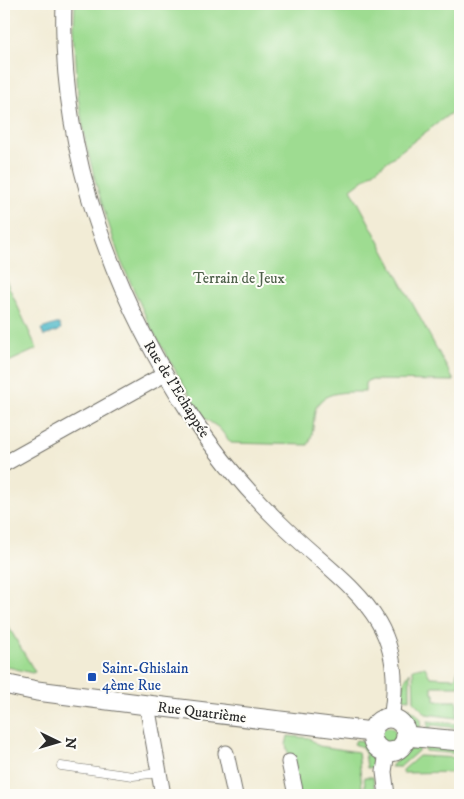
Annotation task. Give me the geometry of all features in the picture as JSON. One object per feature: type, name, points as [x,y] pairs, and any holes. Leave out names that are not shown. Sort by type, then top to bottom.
[{"type":"street","name":"Rue de l'Echappée","points":[[64,4],[67,97],[82,171],[114,271],[137,322],[165,374],[193,419],[258,501],[303,545],[354,589],[380,623],[389,644],[393,664],[394,703],[391,718]]},
{"type":"street","points":[[4,464],[165,374]]},
{"type":"street","name":"Rue Quatrième","points":[[4,684],[38,691],[372,732]]},
{"type":"street","points":[[147,705],[163,795]]},
{"type":"street","points":[[391,718],[402,724],[406,736],[403,745],[399,749],[387,752],[382,751],[374,744],[372,732],[376,723],[381,719],[391,718]]},
{"type":"street","points":[[406,736],[460,741]]},
{"type":"street","points":[[387,752],[384,772],[387,795]]},
{"type":"street","points":[[226,753],[236,795]]},
{"type":"street","points":[[289,762],[296,795]]},
{"type":"lane","points":[[61,766],[133,776],[159,774]]},
{"type":"green space","name":"Terrain de Jeux","points":[[75,4],[460,4],[460,106],[351,189],[454,381],[369,380],[365,383],[365,392],[332,394],[325,397],[316,408],[312,435],[308,445],[231,443],[219,428],[203,417],[150,326],[120,259],[98,191],[86,145],[78,97],[74,27]]},
{"type":"green space","points":[[4,276],[37,349],[4,364]]},
{"type":"green space","points":[[4,619],[35,672],[32,673],[4,666]]},
{"type":"green space","points":[[425,667],[430,677],[455,678],[459,667],[459,686],[432,686],[432,694],[435,694],[435,701],[457,701],[457,718],[426,714],[414,702],[413,669]]},
{"type":"green space","points":[[410,672],[410,699],[401,698],[405,680]]},
{"type":"green space","points":[[401,707],[410,709],[417,715],[421,720],[420,730],[408,721]]},
{"type":"green space","points":[[428,721],[457,724],[457,728],[432,725],[428,731]]},
{"type":"green space","points":[[388,727],[394,729],[396,735],[394,741],[388,743],[382,741],[380,735],[382,729]]},
{"type":"green space","points":[[288,736],[309,738],[319,746],[358,752],[363,795],[299,795],[286,745]]},
{"type":"green space","points":[[356,740],[362,741],[375,760],[377,767],[367,768],[365,752],[362,747],[354,744]]},
{"type":"green space","points":[[419,745],[418,751],[400,767],[391,767],[403,754]]},
{"type":"green space","points":[[425,745],[460,748],[460,754],[425,751]]},
{"type":"green space","points":[[419,756],[460,758],[460,772],[403,773],[403,770]]},
{"type":"green space","points":[[364,777],[373,777],[376,795],[366,795]]},
{"type":"water","points":[[59,324],[61,328],[59,331],[44,336],[41,329]]},
{"type":"place","name":"Saint-Ghislain 4ème Rue","points":[[92,677]]}]
